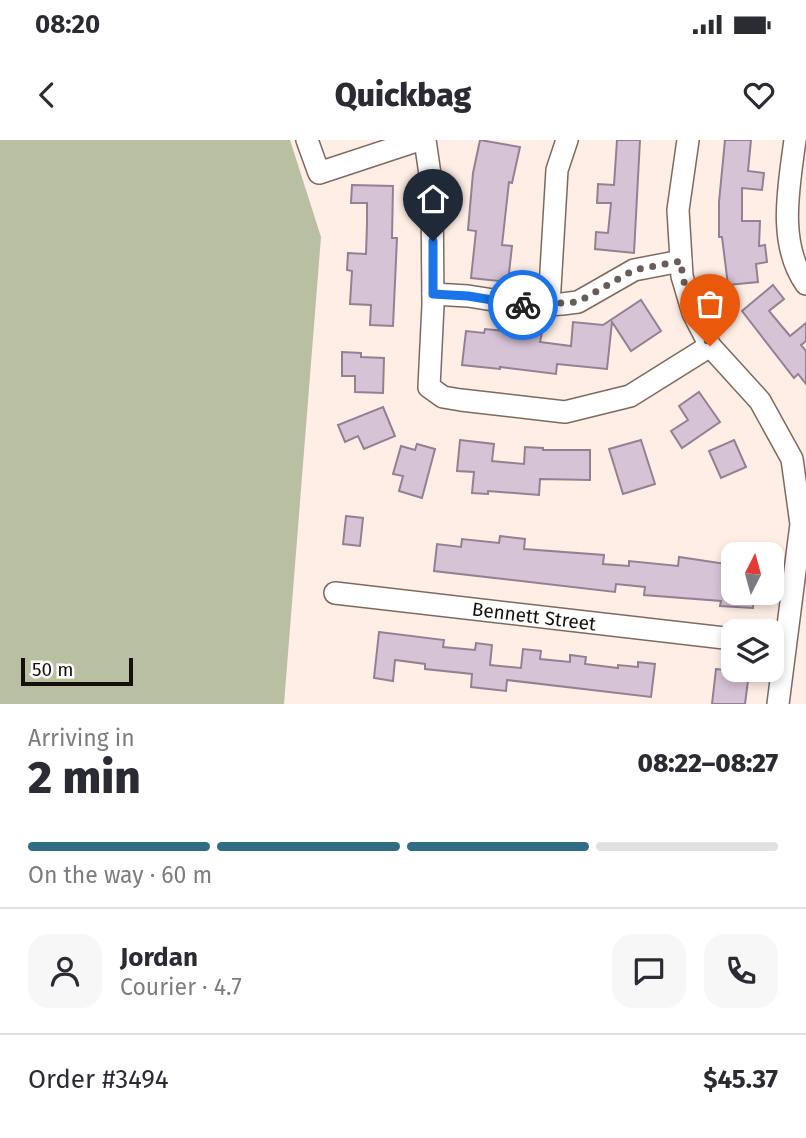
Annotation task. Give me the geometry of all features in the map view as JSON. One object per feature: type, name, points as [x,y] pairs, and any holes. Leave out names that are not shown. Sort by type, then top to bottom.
[{"type":"street","points":[[307,140],[319,173],[419,140]]},
{"type":"street","points":[[425,140],[432,188],[433,294],[429,387],[443,397],[565,412],[630,396],[710,346]]},
{"type":"street","points":[[549,305],[557,170],[567,140]]},
{"type":"street","points":[[688,140],[678,210],[682,276],[693,313],[710,346],[760,401],[799,460],[801,524],[788,645],[778,704]]},
{"type":"street","points":[[795,140],[788,199],[790,247],[806,284]]},
{"type":"street","points":[[433,294],[468,296],[532,306],[578,302],[634,270],[681,261]]},
{"type":"street","name":"Bennett Street","points":[[335,593],[721,638]]},
{"type":"green space","points":[[0,140],[290,140],[321,237],[284,704],[0,704]]},
{"type":"building","points":[[480,140],[520,147],[512,183],[509,182],[502,245],[512,246],[508,282],[471,278],[476,231],[468,230],[473,173]]},
{"type":"building","points":[[617,140],[640,140],[634,253],[595,249],[596,232],[608,233],[611,203],[597,203],[598,184],[614,185]]},
{"type":"building","points":[[725,140],[751,140],[748,171],[764,173],[762,190],[742,188],[742,221],[760,221],[759,246],[765,245],[767,262],[756,264],[758,282],[728,285],[722,237],[719,237],[719,202]]},
{"type":"building","points":[[352,185],[393,186],[392,238],[397,238],[393,326],[370,325],[371,305],[350,304],[352,271],[347,270],[348,253],[366,254],[367,224],[367,203],[351,203]]},
{"type":"building","points":[[773,285],[784,299],[769,311],[790,336],[806,323],[806,341],[801,345],[806,351],[806,384],[798,374],[794,378],[742,311]]},
{"type":"building","points":[[641,300],[661,331],[631,351],[612,322],[607,369],[557,364],[556,374],[462,365],[466,331],[484,333],[485,329],[542,332],[540,342],[571,346],[573,322],[603,325]]},
{"type":"building","points":[[342,352],[361,353],[361,357],[384,358],[383,393],[355,392],[355,376],[342,376]]},
{"type":"building","points":[[699,392],[720,422],[682,448],[671,431],[688,420],[679,406]]},
{"type":"building","points":[[383,407],[395,436],[364,449],[358,436],[345,442],[338,425]]},
{"type":"building","points":[[460,440],[494,444],[492,461],[524,464],[525,447],[543,450],[590,450],[590,480],[540,479],[539,495],[488,491],[488,494],[472,493],[474,472],[457,471]]},
{"type":"building","points":[[641,440],[655,484],[623,494],[609,449]]},
{"type":"building","points":[[734,440],[746,467],[721,478],[709,451]]},
{"type":"building","points":[[417,444],[435,449],[422,498],[399,491],[403,476],[393,474],[401,446],[415,450]]},
{"type":"building","points":[[346,516],[363,518],[360,546],[343,544]]},
{"type":"building","points":[[500,536],[525,539],[524,549],[604,555],[603,564],[629,566],[629,561],[678,566],[679,557],[721,563],[721,601],[644,595],[645,587],[616,584],[615,592],[434,571],[437,544],[461,547],[462,539],[499,543]]},
{"type":"building","points":[[721,601],[721,606],[753,606],[753,608],[720,606]]},
{"type":"building","points":[[379,632],[444,640],[443,647],[475,650],[476,643],[492,645],[490,665],[521,668],[523,649],[541,651],[540,659],[570,662],[570,655],[586,657],[585,664],[618,668],[618,665],[638,667],[638,662],[655,664],[651,697],[507,680],[506,691],[471,687],[472,674],[425,669],[425,664],[395,660],[393,681],[374,678]]},
{"type":"building","points":[[716,669],[721,670],[721,682],[748,682],[745,704],[712,704]]},
{"type":"way so far","points":[[523,305],[578,302],[634,270],[681,261],[682,276],[693,313],[710,346]]},
{"type":"route","points":[[433,241],[433,294],[468,296],[523,305]]}]
